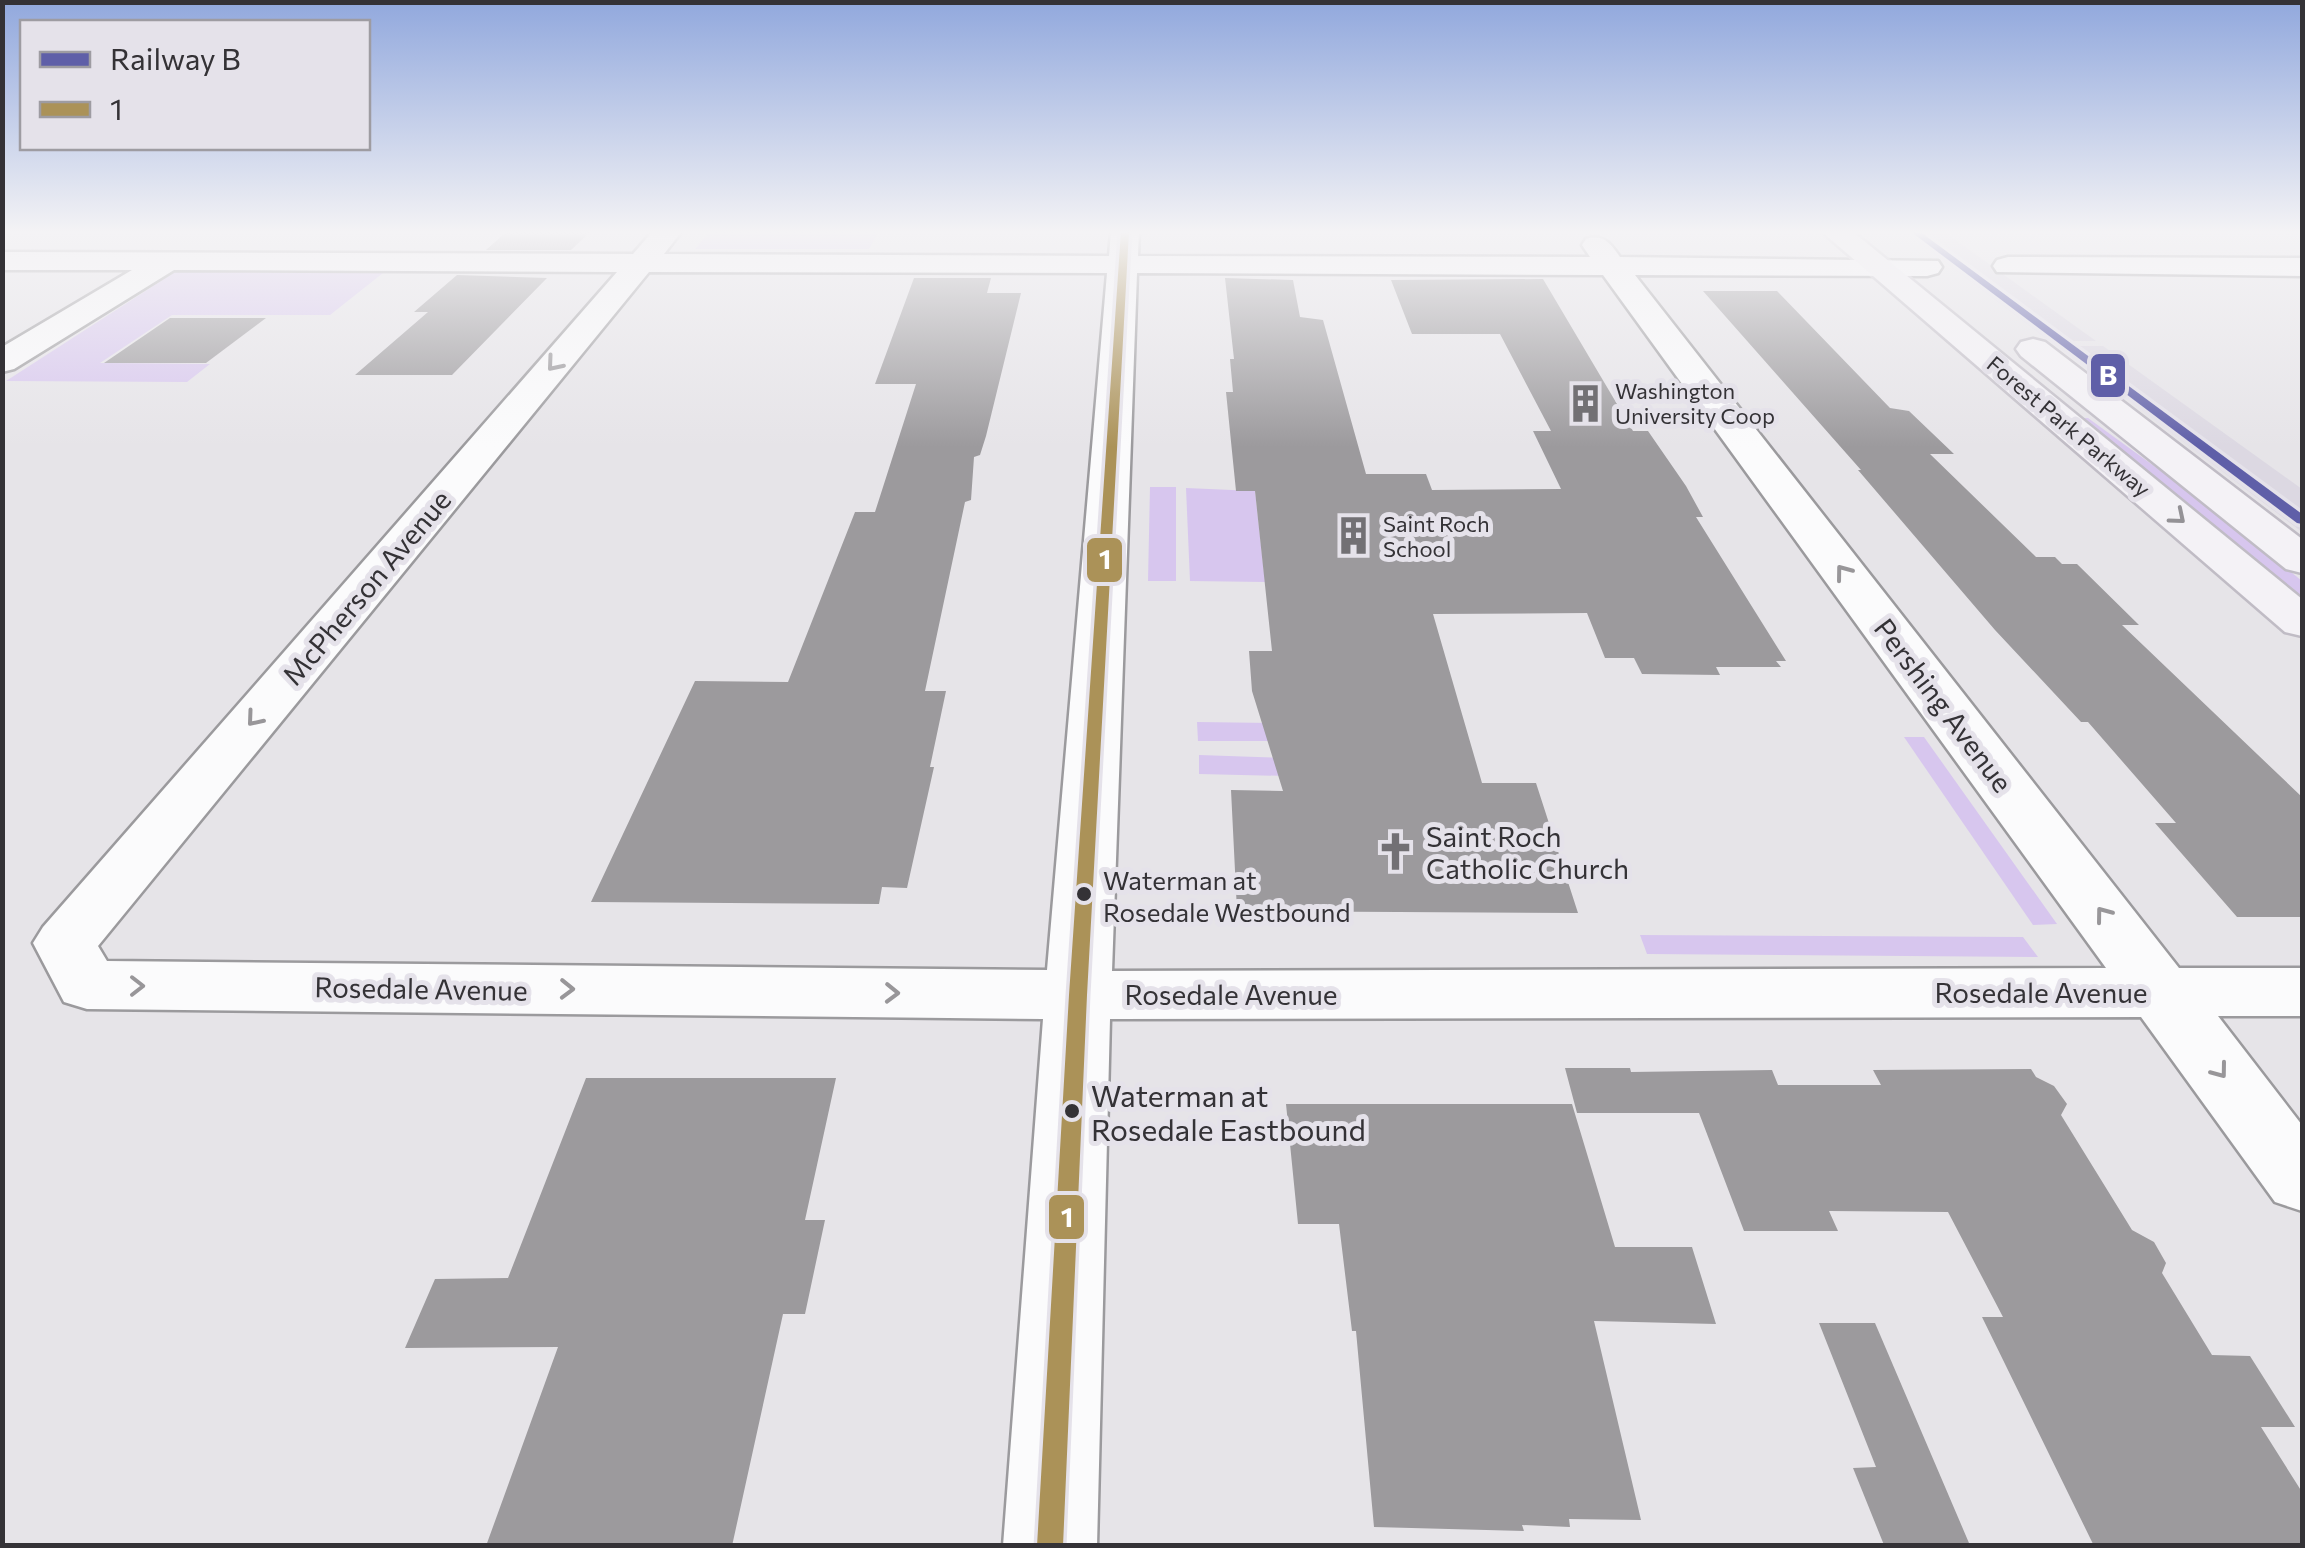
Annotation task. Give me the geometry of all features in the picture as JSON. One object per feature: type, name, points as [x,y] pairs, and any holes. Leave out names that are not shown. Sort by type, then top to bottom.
[{"type":"main road","name":"Forest Park Parkway","points":[[1942,303],[2302,622]]},
{"type":"main road","name":"Forest Park Parkway","points":[[2004,326],[2302,560]]},
{"type":"street","points":[[2,362],[98,303]]},
{"type":"street","name":"McPherson Avenue","points":[[64,944],[606,303]]},
{"type":"street","points":[[1050,1546],[1078,995],[1121,303]]},
{"type":"street","name":"Pershing Avenue","points":[[1640,303],[2302,1180]]},
{"type":"street","name":"Rosedale Avenue","points":[[64,944],[87,985],[1078,995],[2302,992]]},
{"type":"shaded area","points":[[127,303],[345,303],[330,315],[172,315],[100,363],[210,364],[187,382],[6,381]]},
{"type":"shaded area","points":[[2000,303],[2043,303],[2096,341],[2050,341]]},
{"type":"shaded area","points":[[2058,346],[2103,346],[2302,489],[2302,532]]},
{"type":"shaded area","points":[[2078,418],[2088,418],[2209,506],[2302,581],[2302,601]]},
{"type":"shaded area","points":[[1150,487],[1176,487],[1176,581],[1148,581]]},
{"type":"shaded area","points":[[1186,488],[1255,491],[1265,582],[1190,581]]},
{"type":"shaded area","points":[[1197,722],[1280,723],[1268,741],[1198,741]]},
{"type":"shaded area","points":[[1904,737],[1924,737],[2057,924],[2033,925]]},
{"type":"shaded area","points":[[1199,755],[1286,758],[1288,776],[1199,774]]},
{"type":"shaded area","points":[[1640,935],[2023,937],[2038,957],[1647,954]]},
{"type":"building","points":[[424,303],[522,303],[452,375],[355,375],[428,312],[414,312]]},
{"type":"building","points":[[905,303],[1018,303],[986,436],[980,455],[974,457],[971,500],[965,502],[925,691],[946,691],[907,888],[882,887],[879,904],[591,902],[695,681],[788,682],[855,512],[875,512],[916,384],[875,384]]},
{"type":"building","points":[[1228,303],[1297,303],[1300,317],[1323,320],[1366,474],[1426,474],[1432,490],[1561,489],[1533,431],[1551,431],[1500,334],[1412,334],[1400,303],[1557,303],[1633,431],[1648,431],[1686,486],[1703,517],[1696,517],[1786,661],[1776,661],[1781,667],[1716,667],[1720,675],[1642,674],[1634,658],[1605,658],[1587,613],[1433,614],[1482,783],[1536,783],[1578,913],[1237,911],[1231,790],[1283,791],[1252,691],[1249,651],[1272,651],[1255,491],[1236,491],[1226,392],[1233,392],[1230,359],[1234,359]]},
{"type":"building","points":[[1714,303],[1789,303],[1890,408],[1909,411],[1954,454],[1930,454],[2036,557],[2055,557],[2062,564],[2077,564],[2139,625],[2122,625],[2302,797],[2302,917],[2237,917],[2155,823],[2176,823],[2088,722],[2081,722],[1995,630]]},
{"type":"building","points":[[170,318],[266,318],[206,363],[104,363]]},
{"type":"building","points":[[1565,1068],[1630,1068],[1631,1072],[1772,1070],[1778,1085],[1881,1085],[1873,1070],[2031,1069],[2036,1077],[2054,1086],[2067,1104],[2061,1115],[2132,1230],[2154,1242],[2166,1263],[2162,1273],[2212,1355],[2250,1356],[2295,1427],[2261,1427],[2302,1492],[2302,1546],[2094,1546],[1982,1317],[2003,1317],[1948,1212],[1829,1211],[1838,1231],[1744,1231],[1699,1113],[1577,1113]]},
{"type":"building","points":[[586,1078],[836,1078],[805,1220],[825,1220],[805,1314],[783,1314],[732,1546],[486,1546],[558,1347],[405,1348],[435,1279],[508,1278]]},
{"type":"building","points":[[1286,1104],[1572,1104],[1615,1247],[1692,1247],[1716,1324],[1594,1321],[1641,1520],[1569,1519],[1570,1527],[1522,1525],[1524,1531],[1374,1527],[1356,1331],[1352,1331],[1339,1224],[1298,1224]]},
{"type":"building","points":[[1819,1323],[1875,1323],[1969,1543],[1884,1545],[1853,1468],[1876,1467]]},
{"type":"rail line","name":"B","points":[[2011,303],[2302,520]]},
{"type":"transit line","name":"1","points":[[1050,1546],[1078,995],[1121,303]]},
{"type":"place","name":"Washington University Coop","points":[[1585,403]]},
{"type":"place","name":"Saint Roch School","points":[[1353,536]]},
{"type":"place","name":"Saint Roch Catholic Church","points":[[1396,852]]},
{"type":"place","name":"Waterman at Rosedale Westbound","points":[[1084,894]]},
{"type":"place","name":"Waterman at Rosedale Eastbound","points":[[1072,1111]]}]
